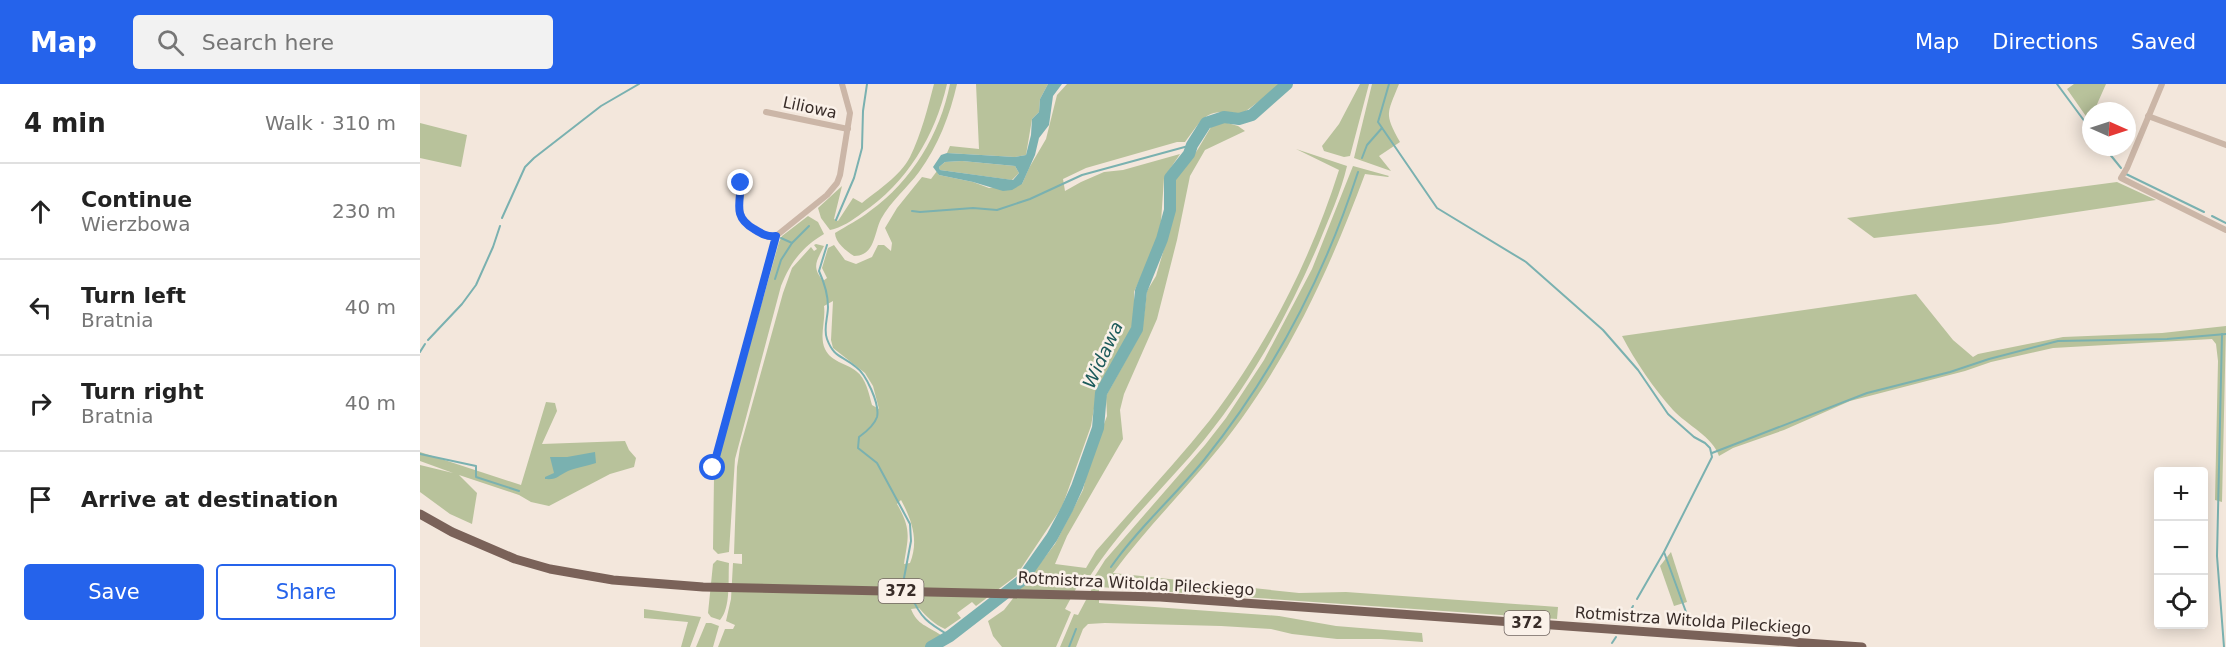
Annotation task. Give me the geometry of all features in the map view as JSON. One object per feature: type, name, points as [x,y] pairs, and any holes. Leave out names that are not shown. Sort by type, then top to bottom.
[{"type":"main road","name":"Rotmistrza Witolda Pileckiego","points":[[420,514],[485,547],[516,559],[550,569],[613,580],[703,587],[1099,594],[1862,647]]},
{"type":"street","points":[[741,183],[739,214],[742,220],[768,237],[776,236],[827,195],[837,183],[848,129],[850,114],[842,84]]},
{"type":"street","points":[[2162,84],[2121,178],[2226,230]]},
{"type":"street","name":"Liliowa","points":[[766,112],[848,129]]},
{"type":"street","points":[[2148,116],[2226,145]]},
{"type":"street","points":[[713,468],[776,236]]},
{"type":"green space","points":[[934,84],[947,84],[942,103],[927,140],[906,173],[878,201],[851,221],[830,230],[821,218],[818,208],[842,186],[834,219],[838,221],[853,198],[862,203],[906,164],[921,130]]},
{"type":"green space","points":[[950,84],[957,84],[947,119],[932,152],[919,172],[885,212],[870,248],[861,255],[854,256],[839,243],[835,233],[885,199],[911,171],[939,121]]},
{"type":"green space","points":[[976,84],[1048,84],[1040,99],[1039,112],[1032,119],[1026,155],[1015,157],[947,153],[950,146],[979,149]]},
{"type":"green space","points":[[1067,84],[1282,84],[1242,114],[1213,113],[1197,125],[1185,142],[1177,142],[1086,168],[1063,179],[1065,191],[1104,172],[1123,170],[1180,154],[1164,178],[1161,222],[1155,246],[1134,292],[1134,320],[1130,332],[1097,391],[1091,426],[1062,507],[1016,576],[976,606],[972,602],[957,613],[961,618],[945,629],[937,625],[919,608],[911,609],[920,622],[941,635],[925,647],[718,647],[725,629],[733,629],[735,625],[726,621],[731,599],[733,563],[742,564],[742,554],[734,554],[737,467],[740,448],[792,268],[811,247],[814,251],[817,249],[814,245],[816,244],[824,246],[816,267],[823,281],[827,278],[822,268],[828,248],[834,245],[845,260],[856,264],[872,257],[878,245],[884,245],[891,251],[892,243],[885,228],[897,208],[922,177],[931,179],[937,171],[939,175],[989,188],[1022,184],[1046,139],[1057,95]],"holes":[[[833,301],[831,340],[833,348],[865,373],[873,386],[879,409],[872,405],[867,386],[859,374],[831,357],[825,349],[823,344],[824,306]],[[901,500],[911,523],[914,539],[910,563],[904,564],[908,534],[897,504]]]},
{"type":"green space","points":[[1360,84],[1369,84],[1350,156],[1344,157],[1324,151],[1322,146],[1339,124]]},
{"type":"green space","points":[[1372,84],[1399,84],[1390,108],[1389,119],[1400,142],[1379,156],[1391,171],[1354,158]]},
{"type":"green space","points":[[2074,84],[2106,84],[2098,102],[2082,102],[2082,111],[2067,89]]},
{"type":"green space","points":[[1224,122],[1238,126],[1245,131],[1205,150],[1190,176],[1157,319],[1124,394],[1120,410],[1123,439],[1067,536],[1055,564],[1086,568],[1096,551],[1210,420],[1231,392],[1268,332],[1301,269],[1339,170],[1296,149],[1347,166],[1319,243],[1282,321],[1238,394],[1204,440],[1116,540],[1090,576],[1084,574],[1065,609],[1071,612],[1056,647],[1002,647],[993,636],[988,621],[1004,610],[1055,544],[1083,490],[1089,464],[1107,416],[1106,396],[1142,331],[1147,291],[1156,276],[1174,215],[1174,180],[1178,172],[1187,165],[1211,127]]},
{"type":"green space","points":[[420,123],[467,135],[461,167],[420,158]]},
{"type":"green space","points":[[962,161],[1015,166],[1019,173],[1012,180],[940,170],[939,167],[945,162]]},
{"type":"green space","points":[[1353,166],[1389,176],[1365,174],[1312,300],[1280,360],[1227,438],[1113,573],[1299,593],[1346,592],[1558,607],[1557,619],[1099,587],[1099,603],[1279,616],[1336,626],[1422,633],[1423,642],[1337,639],[1271,629],[1221,626],[1105,623],[1088,624],[1083,629],[1076,647],[1060,647],[1074,614],[1078,615],[1096,581],[1093,579],[1105,560],[1205,445],[1226,418],[1264,360],[1312,269]]},
{"type":"green space","points":[[2117,182],[2156,200],[1998,224],[1874,238],[1847,218]]},
{"type":"green space","points":[[808,216],[818,222],[824,234],[809,244],[798,256],[781,286],[735,459],[729,552],[718,554],[713,549],[716,465],[779,242],[782,236]]},
{"type":"green space","points":[[1916,294],[1953,340],[1973,357],[1978,354],[2063,337],[2162,333],[2226,326],[2222,502],[2215,500],[2218,361],[2216,344],[2212,339],[2053,348],[1991,362],[1850,401],[1784,430],[1733,448],[1719,456],[1711,443],[1666,402],[1645,374],[1622,336]]},
{"type":"green space","points":[[546,402],[555,403],[557,411],[542,444],[625,441],[636,458],[634,467],[610,474],[549,506],[531,502],[519,495],[459,475],[477,493],[472,524],[450,514],[420,492],[420,465],[453,473],[420,461],[420,452],[521,485]]},
{"type":"green space","points":[[1671,552],[1687,602],[1674,606],[1660,566]]},
{"type":"green space","points":[[717,560],[729,563],[726,608],[720,620],[711,617],[708,613],[713,564]]},
{"type":"green space","points":[[644,609],[701,617],[690,647],[681,647],[688,622],[644,618]]},
{"type":"green space","points":[[706,623],[719,626],[713,647],[696,647]]},
{"type":"water","points":[[1048,84],[1062,84],[1053,96],[1049,125],[1039,138],[1035,155],[1022,184],[1012,190],[1003,191],[939,175],[933,167],[941,155],[947,153],[1015,157],[1026,155],[1032,119],[1039,112],[1040,99]],"holes":[[[962,161],[1015,166],[1019,173],[1013,180],[940,170],[939,167],[945,162]]]},
{"type":"water","points":[[595,452],[596,463],[571,470],[555,478],[545,479],[554,473],[550,457],[567,457]]},
{"type":"waterway","points":[[502,218],[525,167],[534,158],[601,106],[639,84]]},
{"type":"waterway","points":[[836,220],[854,178],[862,148],[863,111],[867,84]]},
{"type":"waterway","name":"Widawa","points":[[931,647],[950,636],[1021,581],[1052,537],[1067,509],[1098,428],[1101,393],[1137,329],[1141,291],[1162,239],[1170,210],[1170,178],[1189,154],[1206,123],[1224,117],[1239,119],[1252,115],[1287,84]]},
{"type":"waterway","points":[[1389,84],[1378,122],[1437,208],[1526,262],[1603,330],[1638,370],[1668,414],[1710,448],[1712,457],[1664,552],[1637,599]]},
{"type":"waterway","points":[[2057,84],[2082,118]]},
{"type":"waterway","points":[[1362,158],[1367,145],[1382,128]]},
{"type":"waterway","points":[[912,211],[973,208],[997,210],[1030,199],[1082,175],[1192,145]]},
{"type":"waterway","points":[[2111,156],[2121,168]]},
{"type":"waterway","points":[[1111,567],[1204,460],[1229,428],[1274,359],[1312,287],[1358,172]]},
{"type":"waterway","points":[[2126,174],[2204,212]]},
{"type":"waterway","points":[[2212,216],[2226,223]]},
{"type":"waterway","points":[[428,340],[462,304],[476,285],[500,226]]},
{"type":"waterway","points":[[792,243],[809,226]]},
{"type":"waterway","points":[[775,279],[781,260],[792,243],[781,238]]},
{"type":"waterway","points":[[827,245],[819,271],[828,302],[826,335],[836,353],[860,371],[868,382],[874,397],[877,417],[872,426],[859,437],[858,448],[877,463],[910,524],[911,541],[904,578],[908,588]]},
{"type":"waterway","points":[[2222,334],[2217,556],[2224,647]]},
{"type":"waterway","points":[[1712,453],[1867,393],[2058,341],[2167,339],[2226,334]]},
{"type":"waterway","points":[[420,352],[425,344]]},
{"type":"waterway","points":[[420,454],[476,466],[476,477],[519,491]]},
{"type":"waterway","points":[[1664,552],[1686,612]]},
{"type":"waterway","points":[[910,593],[917,608],[926,619],[950,636]]},
{"type":"waterway","points":[[1625,621],[1633,606]]},
{"type":"waterway","points":[[1069,647],[1076,629]]},
{"type":"waterway","points":[[1612,643],[1616,637]]},
{"type":"route","points":[[713,468],[776,236],[768,237],[742,220],[739,214],[741,183]]}]
